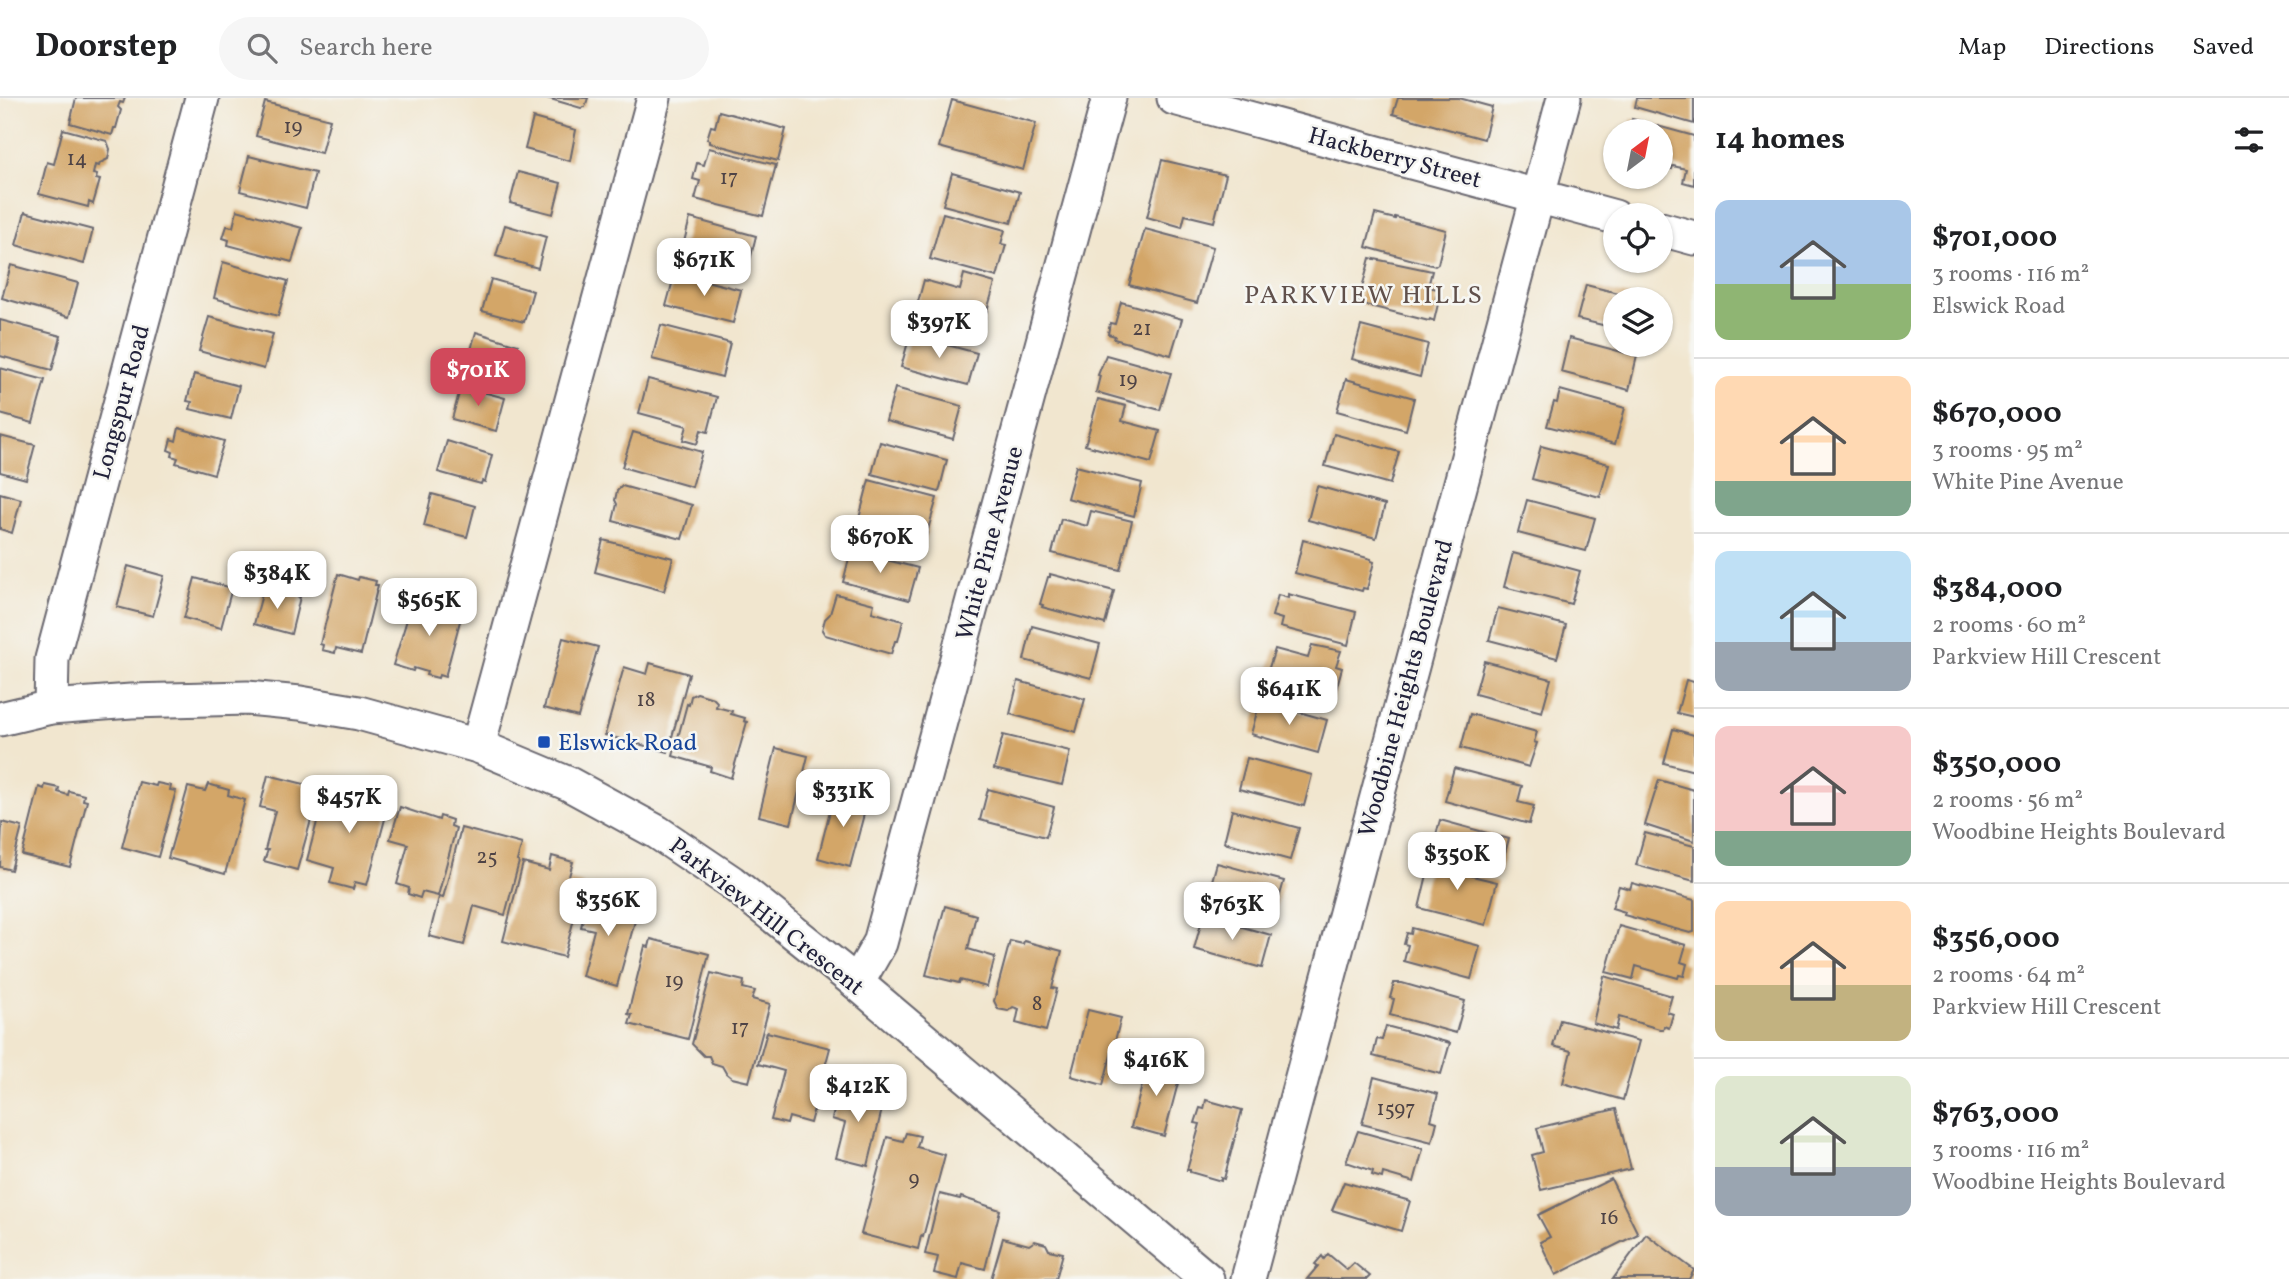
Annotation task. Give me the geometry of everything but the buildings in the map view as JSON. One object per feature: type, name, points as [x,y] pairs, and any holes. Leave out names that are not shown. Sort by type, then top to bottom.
[{"type":"street","name":"Longspur Road","points":[[51,707],[52,659],[202,98]]},
{"type":"street","points":[[478,746],[654,98]]},
{"type":"street","name":"White Pine Avenue","points":[[857,983],[880,943],[1109,98]]},
{"type":"street","name":"Hackberry Street","points":[[1174,98],[1603,214]]},
{"type":"street","name":"Woodbine Heights Boulevard","points":[[1248,1279],[1564,98]]},
{"type":"street","points":[[1673,232],[1694,238]]},
{"type":"street","name":"Parkview Hill Crescent","points":[[0,719],[51,707],[131,701],[247,698],[300,704],[359,713],[478,746],[569,784],[657,832],[731,882],[857,983],[1208,1279]]},
{"type":"place","name":"Elswick Road","points":[[544,742]]},
{"type":"district","name":"PARKVIEW HILLS","points":[[1364,294]]}]
